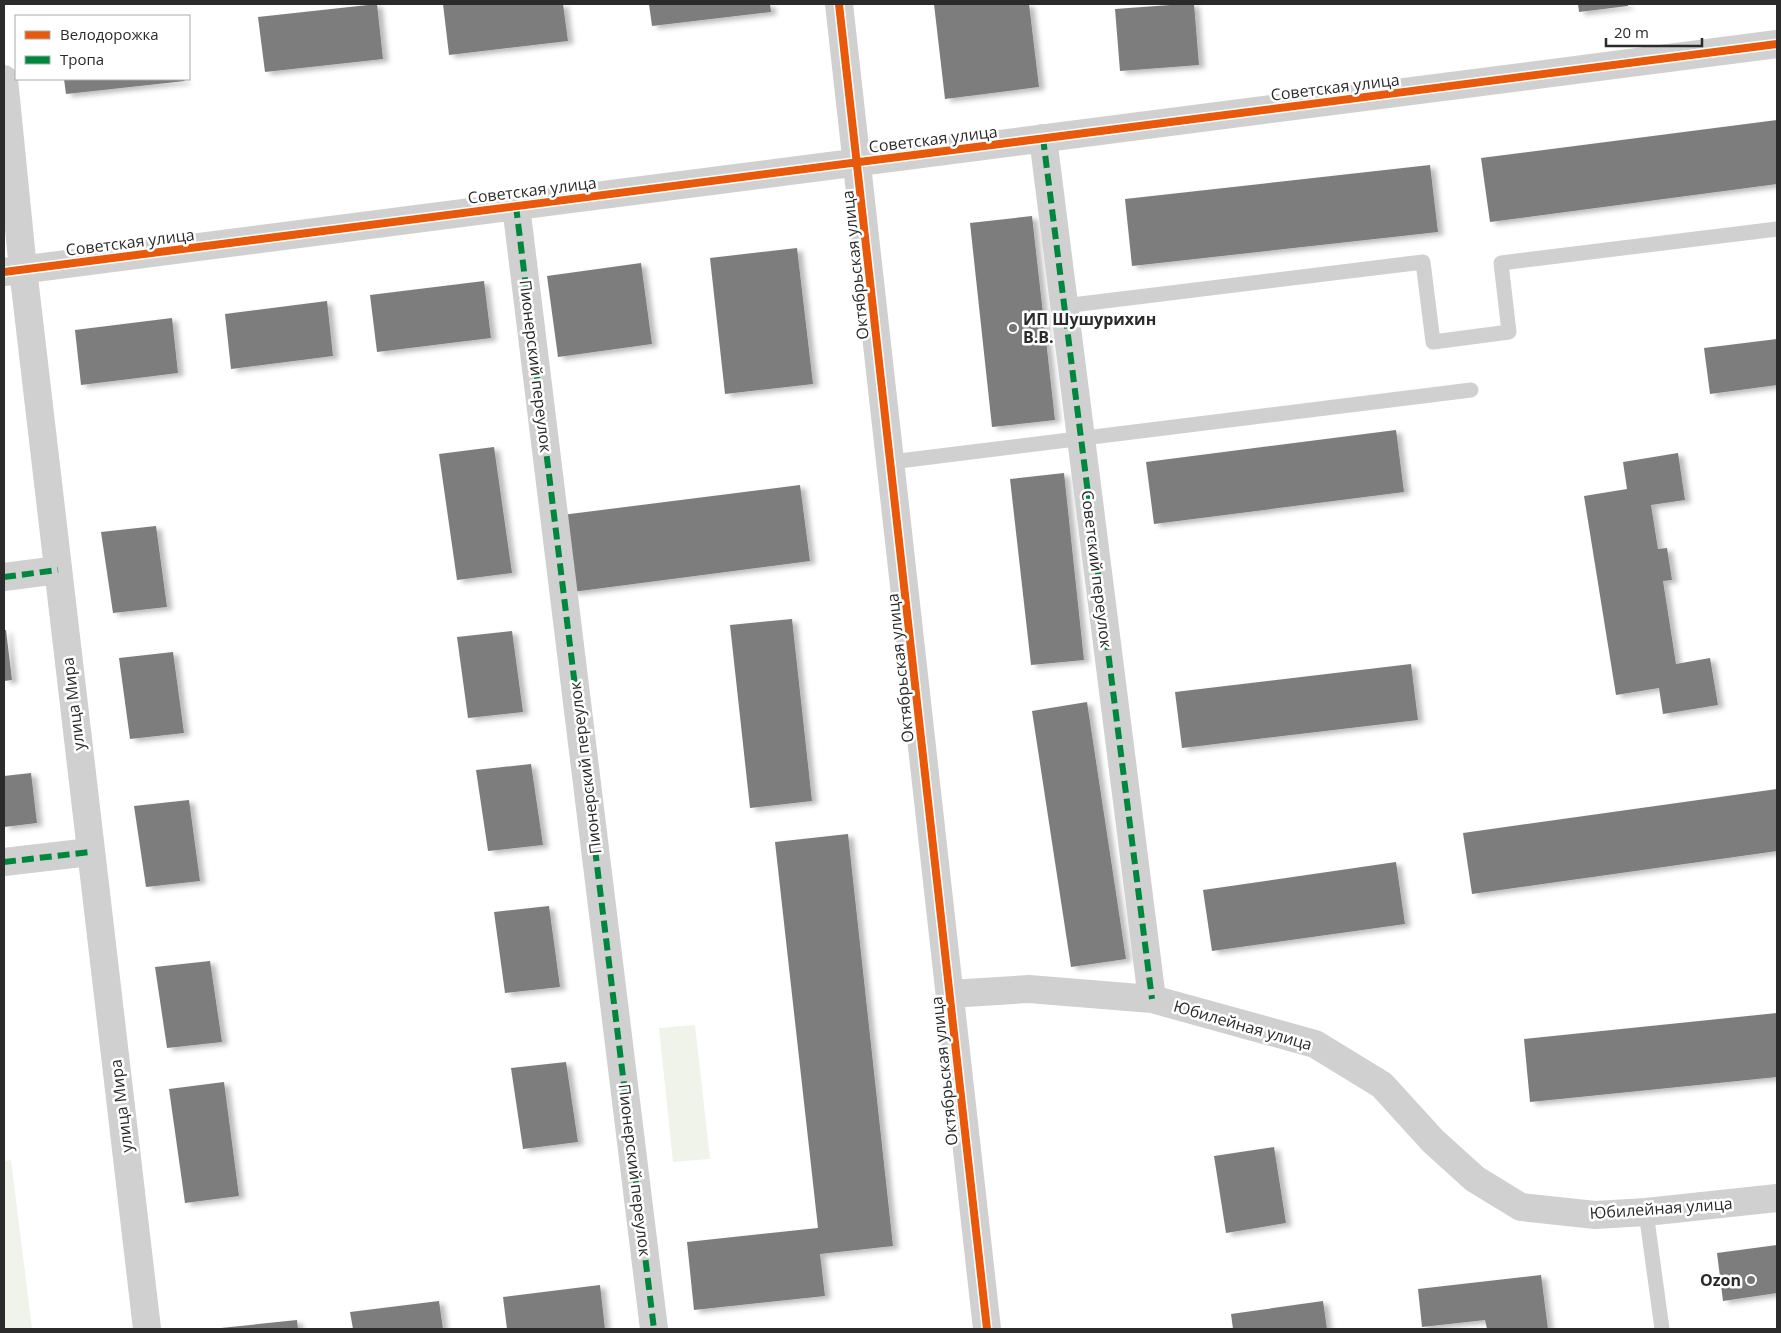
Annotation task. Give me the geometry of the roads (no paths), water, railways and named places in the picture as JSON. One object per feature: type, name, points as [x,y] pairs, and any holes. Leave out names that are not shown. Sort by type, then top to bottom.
[{"type":"street","name":"Октябрьская улица","points":[[839,4],[987,1329]]},
{"type":"street","name":"Советская улица","points":[[14,270],[1777,44]]},
{"type":"street","name":"улица Мира","points":[[4,79],[14,270],[58,570],[147,1329]]},
{"type":"street","name":"Советский переулок","points":[[1043,138],[1152,999]]},
{"type":"street","name":"Пионерский переулок","points":[[516,206],[654,1329]]},
{"type":"street","points":[[4,577],[58,570]]},
{"type":"street","points":[[4,862],[90,852]]},
{"type":"street","name":"Юбилейная улица","points":[[950,994],[1029,989],[1152,999],[1315,1044],[1382,1085],[1433,1141],[1476,1179],[1521,1207],[1595,1215],[1646,1212],[1777,1198]]},
{"type":"lane","points":[[1064,306],[1423,262],[1433,342],[1509,332],[1501,263],[1777,229]]},
{"type":"lane","points":[[891,462],[1471,390]]},
{"type":"lane","points":[[1646,1212],[1662,1329]]},
{"type":"place","name":"ИП Шушурихин В.В.","points":[[1013,328]]},
{"type":"place","name":"Ozon","points":[[1751,1280]]}]
